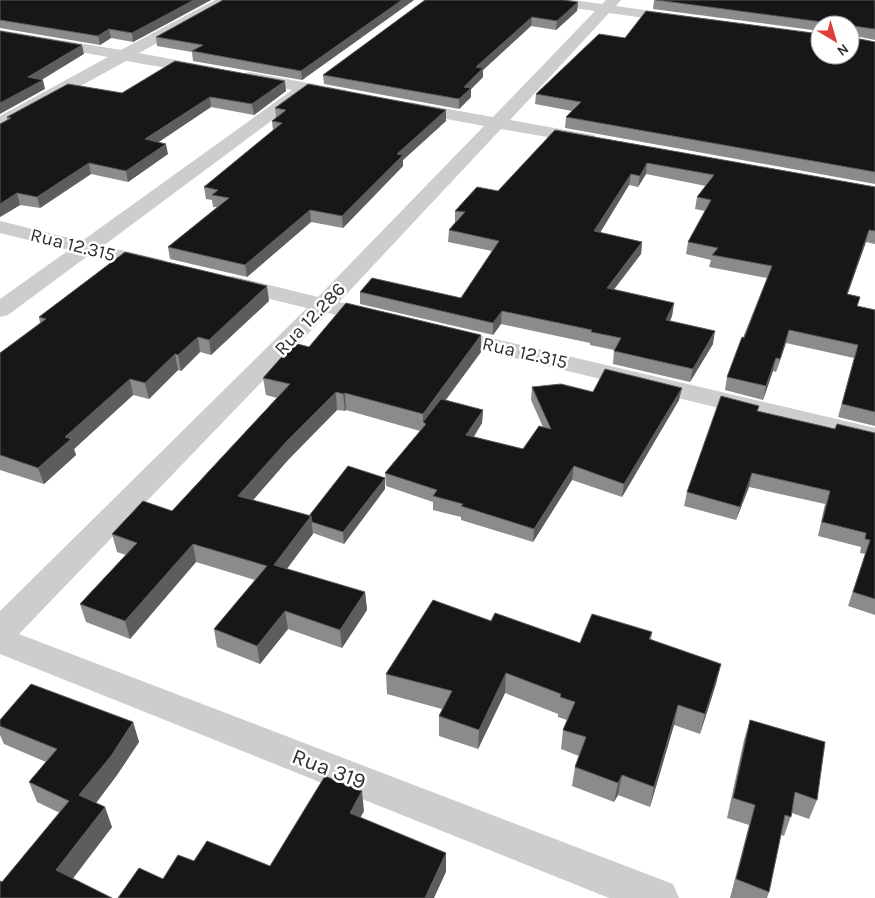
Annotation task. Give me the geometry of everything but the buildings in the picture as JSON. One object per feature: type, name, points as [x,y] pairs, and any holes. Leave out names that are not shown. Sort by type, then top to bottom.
[{"type":"street","points":[[0,123],[225,0]]},
{"type":"street","points":[[543,0],[610,4],[694,21]]},
{"type":"street","name":"Rua 12.286","points":[[0,632],[323,305],[499,123],[610,4]]},
{"type":"street","points":[[0,34],[354,96]]},
{"type":"street","points":[[0,310],[322,76]]},
{"type":"street","points":[[393,104],[605,142]]},
{"type":"street","name":"Rua 12.315","points":[[0,227],[180,271]]},
{"type":"street","name":"Rua 12.315","points":[[209,278],[875,437]]},
{"type":"street","name":"Rua 319","points":[[0,640],[658,898]]}]
